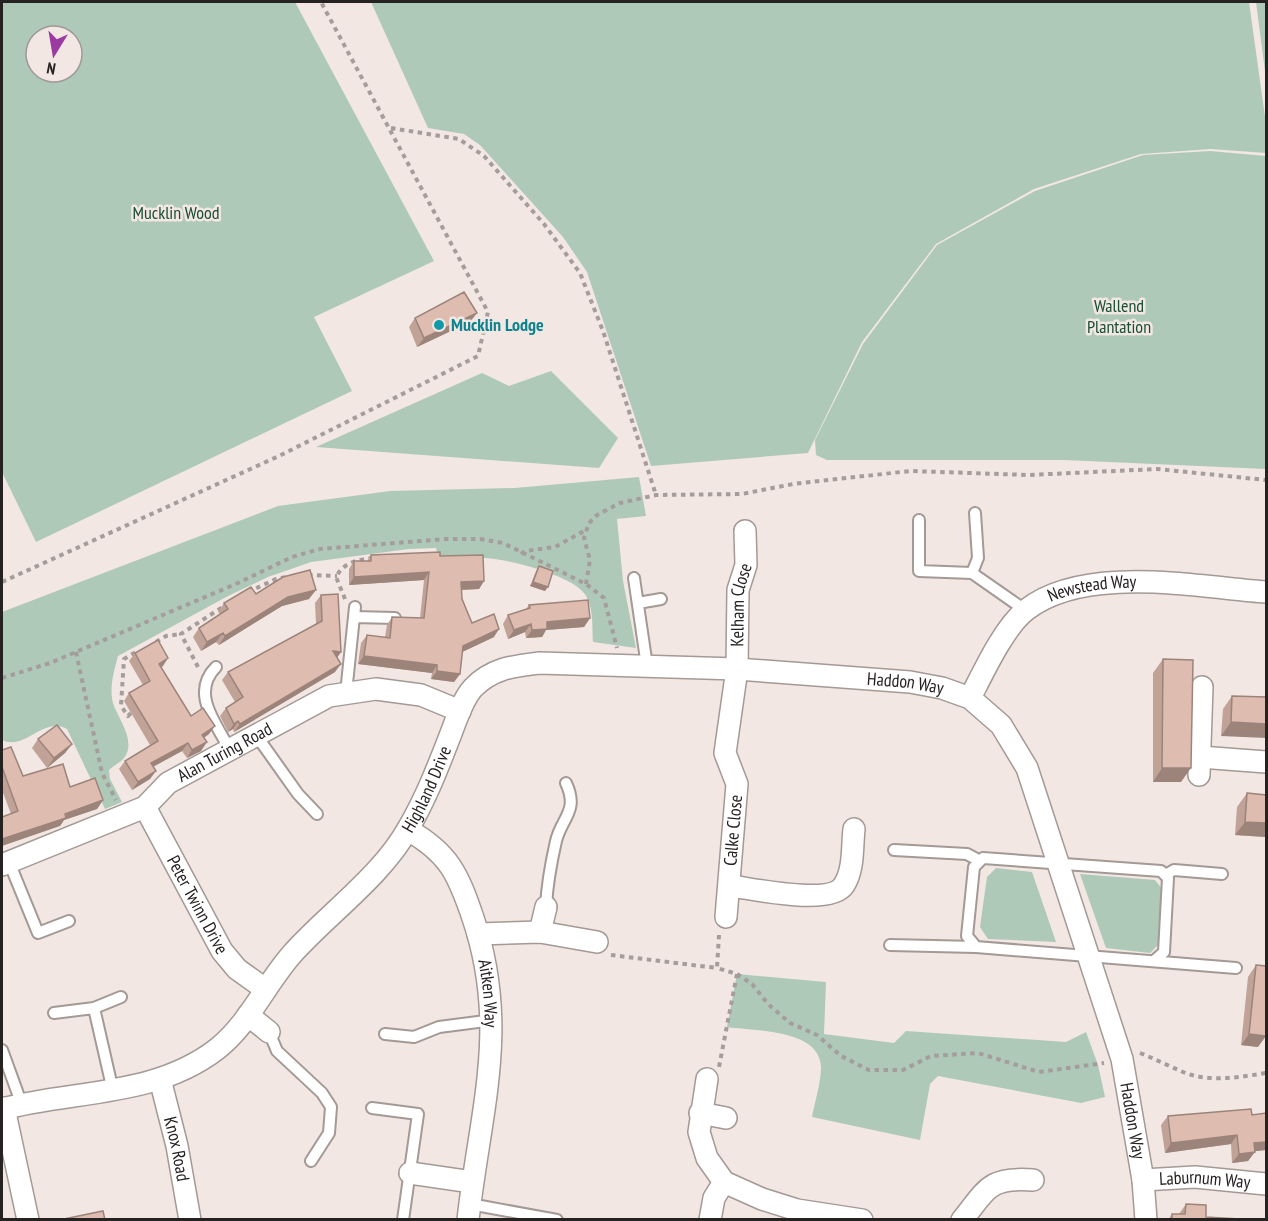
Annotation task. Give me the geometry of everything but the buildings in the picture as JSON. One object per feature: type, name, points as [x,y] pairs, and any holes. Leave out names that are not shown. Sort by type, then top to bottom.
[{"type":"street","name":"Kelham Close","points":[[737,669],[738,590],[746,564],[740,538]]},
{"type":"street","name":"Newstead Way","points":[[970,698],[996,649],[1025,610],[1059,592],[1089,584],[1124,581],[1266,592]]},
{"type":"street","name":"Highland Drive","points":[[9,1108],[57,1097],[113,1091],[160,1079],[196,1064],[219,1048],[248,1015],[293,953],[346,904],[408,830],[430,786],[471,689],[487,675],[507,667],[539,663],[647,666]]},
{"type":"street","name":"Haddon Way","points":[[647,666],[737,669],[910,682],[942,688],[970,698],[1001,725],[1027,768],[1059,863],[1086,955],[1122,1059],[1143,1180],[1146,1220]]},
{"type":"street","name":"Calke Close","points":[[726,917],[737,784],[725,753],[737,669]]},
{"type":"street","points":[[1202,687],[1200,766],[1266,762]]},
{"type":"street","name":"Alan Turing Road","points":[[5,864],[145,807],[168,783],[329,696],[376,689],[421,696],[460,711]]},
{"type":"street","name":"Peter Twinn Drive","points":[[145,807],[222,951],[237,969],[265,990]]},
{"type":"street","name":"Calke Close","points":[[730,886],[821,896],[839,892],[846,883],[851,866],[854,829]]},
{"type":"street","name":"Aitken Way","points":[[408,830],[444,854],[460,879],[478,934],[493,1020],[491,1064],[469,1212]]},
{"type":"street","points":[[540,932],[546,907]]},
{"type":"street","points":[[478,934],[540,932],[597,942]]},
{"type":"street","points":[[248,1015],[268,1032]]},
{"type":"street","name":"Knox Road","points":[[160,1079],[175,1136],[190,1220]]},
{"type":"street","points":[[707,1079],[700,1113],[699,1132],[707,1158],[724,1182],[762,1199],[796,1210],[862,1220]]},
{"type":"street","points":[[9,1108],[28,1220]]},
{"type":"street","points":[[700,1113],[726,1118]]},
{"type":"street","points":[[410,1173],[472,1182]]},
{"type":"street","name":"Laburnum Way","points":[[1143,1180],[1195,1177],[1266,1185]]},
{"type":"street","points":[[962,1220],[986,1178],[1033,1180]]},
{"type":"street","points":[[710,1220],[714,1198],[724,1182]]},
{"type":"lane","points":[[972,573],[978,558],[975,513]]},
{"type":"lane","points":[[919,520],[919,571],[972,573],[1025,610]]},
{"type":"lane","points":[[634,579],[647,666]]},
{"type":"lane","points":[[638,603],[661,599]]},
{"type":"lane","points":[[346,693],[355,612],[395,618]]},
{"type":"lane","points":[[216,667],[203,686],[203,698],[230,750]]},
{"type":"lane","points":[[256,735],[298,794],[317,814]]},
{"type":"lane","points":[[546,907],[557,837],[571,809],[570,793],[566,783]]},
{"type":"lane","points":[[894,850],[968,854],[980,861]]},
{"type":"lane","points":[[976,946],[968,936],[974,867],[983,858],[1059,863],[1161,871],[1168,878],[1164,952],[1155,960]]},
{"type":"lane","points":[[5,864],[38,933],[69,921]]},
{"type":"lane","points":[[1165,875],[1174,870],[1222,874]]},
{"type":"lane","points":[[890,945],[976,946],[1236,968]]},
{"type":"lane","points":[[54,1013],[94,1008],[121,997]]},
{"type":"lane","points":[[94,1008],[113,1091]]},
{"type":"lane","points":[[385,1034],[414,1036],[439,1027],[493,1020]]},
{"type":"lane","points":[[268,1032],[277,1051],[322,1093],[331,1107],[329,1133],[311,1161]]},
{"type":"lane","points":[[2,1050],[9,1108]]},
{"type":"lane","points":[[372,1108],[418,1113],[403,1220]]},
{"type":"lane","points":[[469,1212],[557,1220]]},
{"type":"path","points":[[2,582],[279,456],[477,356],[488,312],[391,128],[321,2]]},
{"type":"path","points":[[391,128],[459,139],[484,156],[544,224],[580,273],[603,331],[656,495]]},
{"type":"path","points":[[521,554],[525,551],[563,544],[585,530],[602,512],[620,504],[656,495],[742,495],[803,482],[910,471],[1029,476],[1157,469],[1266,480]]},
{"type":"path","points":[[585,530],[590,560],[586,584]]},
{"type":"path","points":[[2,678],[76,652],[238,583],[292,557],[320,549],[480,538],[503,543],[521,554],[586,584],[604,598],[613,627],[620,666]]},
{"type":"path","points":[[355,612],[345,600],[337,576],[340,569],[354,560],[378,557]]},
{"type":"path","points":[[303,575],[337,576]]},
{"type":"path","points":[[239,598],[276,579],[294,576]]},
{"type":"path","points":[[149,645],[166,636],[181,634],[229,604]]},
{"type":"path","points":[[181,634],[206,680]]},
{"type":"path","points":[[130,713],[128,716],[121,706],[124,659],[141,650]]},
{"type":"path","points":[[76,652],[102,773],[118,804],[120,819]]},
{"type":"path","points":[[717,968],[719,930],[726,917]]},
{"type":"path","points":[[597,942],[613,956],[717,968],[737,974],[752,984],[768,1004],[790,1023],[817,1035],[842,1056],[869,1070],[903,1070],[931,1056],[978,1053],[1039,1072],[1098,1065],[1140,1053],[1184,1073],[1206,1078],[1237,1078],[1266,1073]]},
{"type":"path","points":[[707,1079],[718,1073],[737,974]]},
{"type":"green space","name":"Mucklin Wood","points":[[2,2],[295,2],[434,261],[314,317],[352,391],[36,542],[2,472]]},
{"type":"green space","points":[[371,2],[1249,2],[1266,124],[1266,153],[1211,149],[1141,154],[1034,189],[936,244],[862,342],[808,453],[651,466],[587,272],[563,237],[480,145],[464,134],[428,128]]},
{"type":"green space","points":[[1256,2],[1266,2],[1266,79]]},
{"type":"green space","name":"Wallend Plantation","points":[[1210,151],[1266,156],[1266,469],[1064,460],[827,460],[816,455],[815,440],[863,344],[937,245],[1035,191],[1143,155]]},
{"type":"green space","points":[[551,371],[618,438],[599,468],[316,447],[482,373],[509,386]]},
{"type":"green space","points":[[639,477],[646,516],[617,519],[623,581],[636,648],[593,642],[591,610],[587,598],[577,586],[553,574],[508,561],[485,558],[439,560],[436,548],[409,549],[311,562],[268,577],[228,596],[118,656],[112,697],[128,737],[128,744],[124,758],[109,770],[110,779],[122,802],[105,809],[67,729],[58,726],[50,727],[19,741],[2,740],[2,612],[278,506],[390,491],[515,488]]},
{"type":"green space","points":[[996,868],[1032,872],[1056,942],[988,939],[980,927],[987,877]]},
{"type":"green space","points":[[1080,874],[1155,880],[1162,889],[1160,943],[1150,953],[1106,948]]},
{"type":"green space","points":[[737,974],[826,982],[824,1034],[894,1043],[906,1031],[1066,1042],[1086,1032],[1098,1065],[1105,1097],[1081,1103],[938,1076],[930,1084],[920,1140],[812,1117],[821,1073],[818,1055],[810,1045],[784,1034],[727,1027]]},
{"type":"place","name":"Mucklin Lodge","points":[[439,325]]}]
